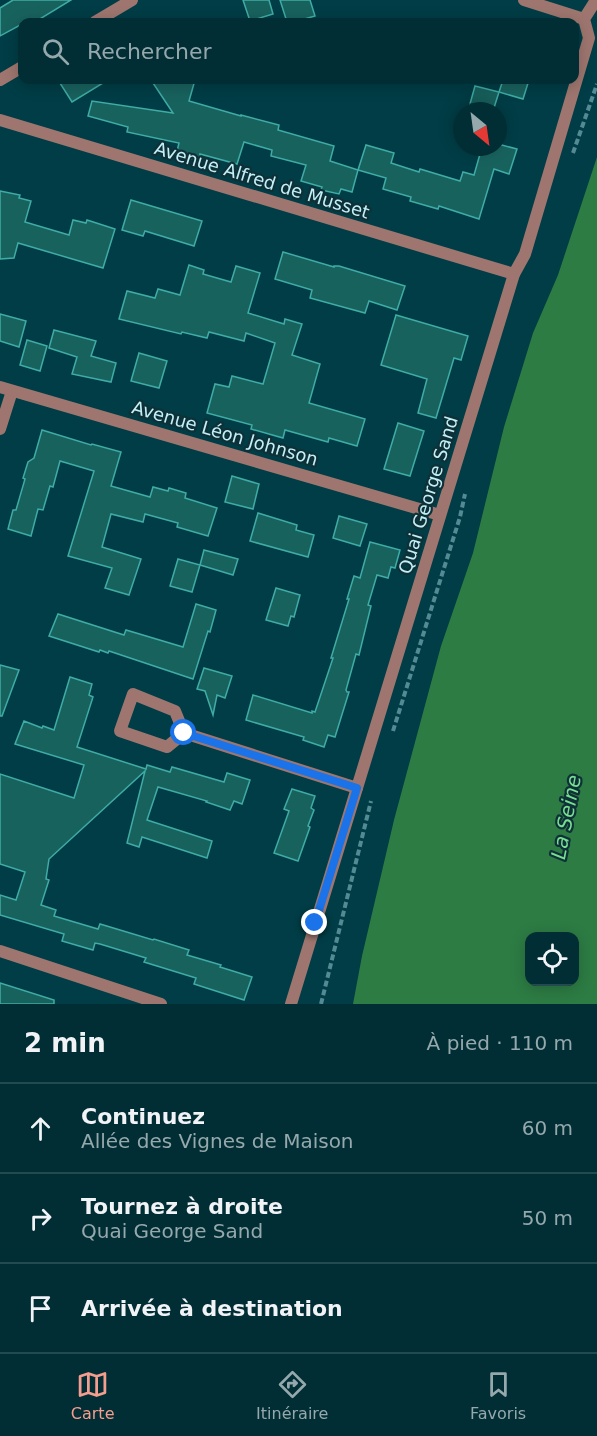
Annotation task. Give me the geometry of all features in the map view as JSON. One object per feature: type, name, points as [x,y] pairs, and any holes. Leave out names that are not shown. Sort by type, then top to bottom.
[{"type":"street","points":[[102,18],[132,0]]},
{"type":"street","points":[[524,0],[584,19],[596,0]]},
{"type":"street","name":"Quai George Sand","points":[[579,72],[589,38],[584,19]]},
{"type":"street","points":[[0,80],[18,69]]},
{"type":"street","name":"Quai George Sand","points":[[291,1004],[514,274],[525,254],[575,84]]},
{"type":"street","name":"Avenue Alfred de Musset","points":[[0,120],[514,274]]},
{"type":"street","points":[[0,429],[6,389]]},
{"type":"street","name":"Avenue Léon Johnson","points":[[6,389],[440,515]]},
{"type":"street","points":[[132,694],[176,711],[184,733],[168,747],[120,731],[132,694]]},
{"type":"street","points":[[184,733],[357,788]]},
{"type":"street","points":[[0,951],[141,1001],[161,1004]]},
{"type":"path","points":[[571,161],[597,84]]},
{"type":"path","points":[[391,738],[460,517],[468,484]]},
{"type":"path","points":[[321,1004],[373,795]]},
{"type":"water","name":"La Seine","points":[[597,157],[597,1004],[353,1004],[394,820],[441,646],[473,553],[504,427],[533,333],[558,275]]},
{"type":"building","points":[[13,0],[71,0],[42,18],[18,18],[18,26],[0,36],[0,8]]},
{"type":"building","points":[[243,0],[269,0],[273,14],[249,18]]},
{"type":"building","points":[[280,0],[310,0],[315,16],[286,18]]},
{"type":"building","points":[[61,84],[101,84],[72,102]]},
{"type":"building","points":[[154,84],[194,84],[189,101],[279,125],[278,130],[334,146],[330,161],[358,170],[352,192],[341,189],[339,194],[321,190],[322,187],[301,181],[306,165],[271,156],[272,150],[244,142],[237,164],[200,154],[199,159],[192,159],[176,155],[179,143],[127,132],[128,127],[88,116],[92,101],[173,113]]},
{"type":"building","points":[[502,84],[528,84],[523,99],[499,92]]},
{"type":"building","points":[[475,86],[499,92],[496,102],[471,102]]},
{"type":"building","points":[[366,145],[394,153],[391,163],[419,172],[420,169],[460,181],[463,172],[474,175],[479,156],[507,156],[507,146],[517,149],[509,174],[494,169],[479,219],[439,206],[438,209],[410,201],[411,197],[383,189],[386,178],[358,170]]},
{"type":"building","points":[[0,191],[20,195],[19,198],[31,201],[25,222],[69,235],[73,220],[86,223],[87,220],[115,229],[103,268],[18,243],[14,258],[0,259]]},
{"type":"building","points":[[131,200],[202,221],[194,246],[145,231],[143,236],[122,230]]},
{"type":"building","points":[[283,252],[405,286],[397,310],[369,301],[365,313],[310,298],[312,290],[275,279]]},
{"type":"building","points":[[189,265],[204,270],[203,274],[231,282],[236,266],[260,273],[248,313],[284,324],[285,319],[302,324],[292,355],[320,364],[309,403],[365,419],[357,446],[329,438],[328,442],[285,430],[283,438],[251,429],[252,425],[207,413],[215,384],[229,387],[232,376],[263,384],[275,343],[246,333],[244,341],[209,332],[207,338],[119,319],[127,291],[155,298],[158,289],[180,295]]},
{"type":"building","points":[[0,314],[26,321],[19,347],[0,341]]},
{"type":"building","points":[[396,315],[468,336],[461,360],[454,358],[436,418],[418,413],[427,379],[381,365]]},
{"type":"building","points":[[54,330],[96,341],[91,356],[116,363],[111,382],[72,374],[77,357],[49,348]]},
{"type":"building","points":[[27,340],[47,346],[40,371],[20,365]]},
{"type":"building","points":[[139,353],[167,361],[159,388],[131,381]]},
{"type":"building","points":[[398,423],[424,431],[410,476],[384,469]]},
{"type":"building","points":[[42,430],[121,452],[111,486],[150,497],[153,487],[168,491],[169,488],[186,493],[185,498],[217,508],[208,536],[177,527],[178,523],[145,514],[143,522],[111,514],[102,547],[141,559],[129,595],[105,588],[112,568],[68,556],[94,471],[60,461],[53,487],[50,486],[43,510],[38,509],[31,536],[8,529],[13,510],[16,510],[28,462],[34,458]]},
{"type":"building","points":[[232,476],[259,484],[253,509],[225,502]]},
{"type":"building","points":[[258,513],[297,525],[296,530],[314,535],[308,557],[250,541]]},
{"type":"building","points":[[339,516],[367,524],[360,546],[333,538]]},
{"type":"building","points":[[370,542],[400,550],[395,568],[391,567],[388,578],[377,575],[368,605],[371,606],[359,655],[356,654],[346,690],[349,692],[335,737],[328,735],[324,747],[303,740],[304,737],[246,720],[253,695],[315,712],[333,658],[331,658],[354,576],[360,578]]},
{"type":"building","points":[[204,550],[238,559],[233,575],[200,565]]},
{"type":"building","points":[[178,559],[200,565],[192,592],[170,586]]},
{"type":"building","points":[[276,588],[300,595],[294,617],[291,616],[288,626],[266,620]]},
{"type":"building","points":[[196,604],[216,610],[193,679],[109,651],[108,653],[100,650],[99,652],[49,636],[58,614],[124,635],[126,630],[183,647]]},
{"type":"building","points":[[0,665],[19,670],[2,716],[0,716]]},
{"type":"building","points":[[204,668],[232,676],[225,698],[217,695],[213,715],[205,691],[197,689]]},
{"type":"building","points":[[70,677],[92,684],[89,695],[93,697],[77,747],[146,769],[147,765],[170,772],[172,767],[224,782],[227,773],[250,780],[242,804],[234,801],[230,810],[158,787],[147,820],[212,841],[207,858],[142,837],[139,847],[127,843],[145,771],[49,859],[46,879],[49,880],[41,905],[56,910],[54,916],[98,929],[100,924],[154,939],[189,950],[187,955],[252,977],[244,1000],[194,984],[196,978],[144,962],[146,958],[100,944],[95,943],[93,950],[62,941],[64,934],[0,915],[0,895],[16,900],[25,872],[0,864],[0,774],[74,798],[84,765],[15,744],[24,721],[54,730]]},
{"type":"building","points":[[292,789],[315,796],[311,808],[314,810],[308,826],[310,827],[298,861],[274,853],[289,811],[284,809]]},
{"type":"building","points":[[0,983],[54,1000],[54,1004],[0,1004]]},
{"type":"route","points":[[184,733],[357,788],[315,923]]}]
